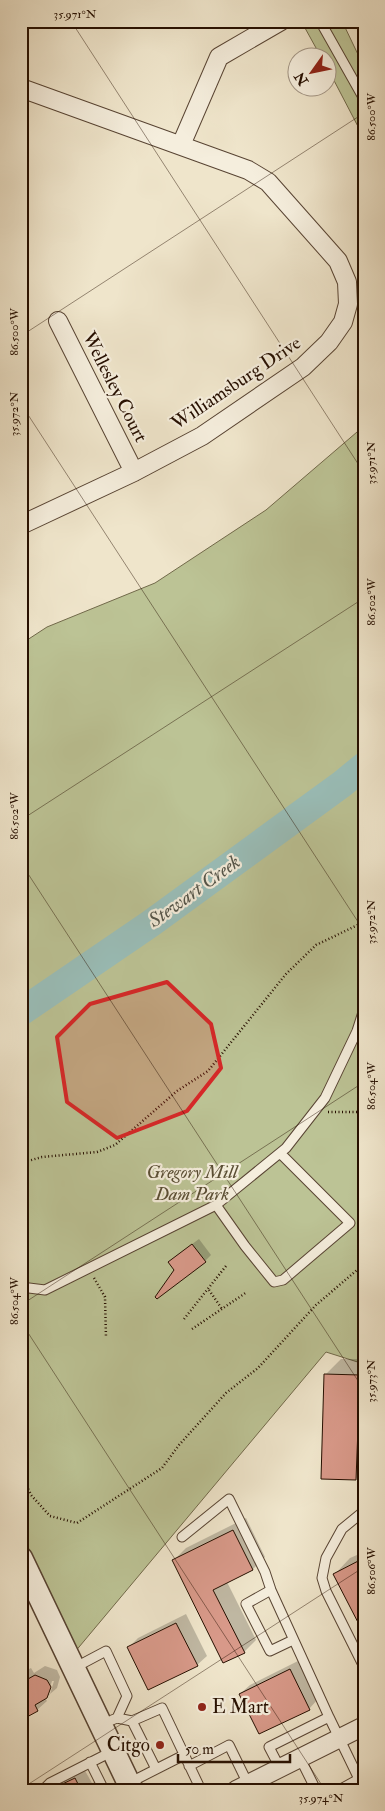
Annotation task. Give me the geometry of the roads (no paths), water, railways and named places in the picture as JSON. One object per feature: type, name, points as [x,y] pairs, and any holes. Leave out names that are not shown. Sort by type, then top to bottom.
[{"type":"street","points":[[181,145],[219,57],[281,21]]},
{"type":"street","name":"Williamsburg Drive","points":[[21,88],[248,170],[268,182],[338,261],[347,282],[348,304],[343,322],[329,342],[303,367],[202,436],[134,472],[21,524]]},
{"type":"street","name":"Wellesley Court","points":[[58,321],[134,472]]},
{"type":"street","points":[[21,1558],[74,1668],[109,1722],[113,1751],[130,1786]]},
{"type":"street","points":[[242,1787],[364,1726]]},
{"type":"lane","points":[[320,21],[364,99]]},
{"type":"lane","points":[[22,1288],[45,1290],[216,1205],[280,1153],[325,1098],[357,1031],[364,1009]]},
{"type":"lane","points":[[216,1205],[245,1246],[274,1282],[283,1280],[350,1223],[280,1153]]},
{"type":"lane","points":[[182,1537],[229,1499],[265,1572],[293,1640],[329,1717],[360,1779],[339,1790]]},
{"type":"lane","points":[[362,1664],[326,1591],[322,1578],[326,1558],[342,1529],[364,1511]]},
{"type":"lane","points":[[271,1590],[246,1604],[270,1651],[293,1640]]},
{"type":"lane","points":[[74,1668],[106,1651],[127,1696],[109,1722]]},
{"type":"lane","points":[[109,1722],[132,1721],[162,1708],[201,1790]]},
{"type":"lane","points":[[280,1768],[269,1747],[329,1717]]},
{"type":"lane","points":[[132,1721],[156,1770]]},
{"type":"lane","points":[[189,1766],[229,1745],[242,1787]]},
{"type":"lane","points":[[43,1790],[50,1783],[113,1751]]},
{"type":"lane","points":[[130,1786],[184,1755]]},
{"type":"lane","points":[[300,1758],[316,1790]]},
{"type":"lane","points":[[90,1762],[104,1790]]},
{"type":"waterway","name":"Stewart Creek","points":[[21,1012],[150,924],[364,766]]},
{"type":"place","name":"E Mart","points":[[202,1707]]},
{"type":"place","name":"Citgo","points":[[160,1745]]},
{"type":"park label","name":"Gregory Mill Dam Park","points":[[192,1183]]}]
